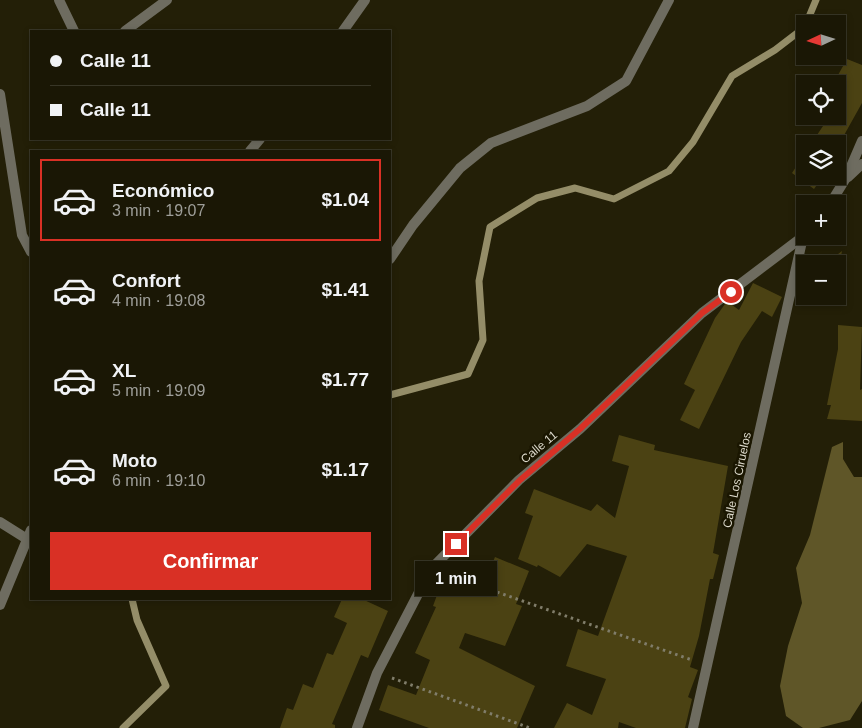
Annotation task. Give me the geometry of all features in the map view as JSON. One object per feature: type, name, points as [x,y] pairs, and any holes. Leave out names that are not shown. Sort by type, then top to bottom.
[{"type":"street","points":[[59,0],[74,30]]},
{"type":"street","points":[[126,30],[167,0]]},
{"type":"street","points":[[344,30],[365,0]]},
{"type":"street","points":[[391,258],[413,225],[460,168],[491,143],[587,106],[626,81],[669,0]]},
{"type":"street","points":[[0,94],[22,235],[30,250]]},
{"type":"street","points":[[251,150],[259,140]]},
{"type":"street","points":[[846,178],[862,141]]},
{"type":"street","points":[[846,178],[862,164]]},
{"type":"street","name":"Calle 11","points":[[356,728],[377,673],[431,569],[520,480],[580,429],[702,313],[796,242]]},
{"type":"street","name":"Calle Los Ciruelos","points":[[693,728],[802,245]]},
{"type":"street","points":[[0,522],[29,534],[0,605]]},
{"type":"path","points":[[431,569],[707,665]]},
{"type":"path","points":[[377,673],[530,728]]},
{"type":"shaded area","points":[[843,442],[843,459],[854,477],[862,477],[862,701],[850,720],[819,728],[803,728],[786,716],[780,686],[788,646],[802,603],[796,568],[810,535],[832,447]]},
{"type":"building","points":[[847,59],[862,65],[862,103],[844,135],[817,135],[824,125],[846,125],[846,75],[838,75],[844,65],[846,65]]},
{"type":"building","points":[[796,167],[796,176],[792,173]]},
{"type":"building","points":[[808,185],[817,185],[814,189]]},
{"type":"building","points":[[753,283],[782,297],[772,317],[762,311],[741,342],[699,429],[680,420],[695,390],[684,384],[715,318],[728,302],[739,310]]},
{"type":"building","points":[[838,325],[862,327],[860,390],[862,389],[862,421],[827,419],[831,405],[827,405],[838,349]]},
{"type":"building","points":[[619,435],[655,445],[654,450],[728,466],[713,553],[719,555],[713,579],[710,579],[699,636],[690,667],[698,670],[688,697],[692,699],[685,728],[636,728],[619,722],[618,728],[554,728],[567,703],[592,715],[606,679],[566,666],[578,629],[598,636],[627,556],[587,544],[560,577],[538,565],[537,567],[518,559],[533,516],[525,513],[534,489],[591,511],[597,504],[615,518],[629,466],[612,461]]},
{"type":"building","points":[[495,557],[529,571],[516,604],[522,606],[505,646],[465,633],[459,648],[535,686],[517,728],[429,728],[379,710],[388,685],[416,695],[430,660],[415,653],[436,607],[433,606],[444,576],[481,590]]},
{"type":"building","points":[[342,600],[364,600],[388,611],[368,658],[361,655],[332,724],[335,725],[335,728],[280,728],[287,708],[293,710],[303,684],[313,688],[327,653],[333,655],[347,623],[334,617]]},
{"type":"waterway","points":[[810,15],[816,0]]},
{"type":"waterway","points":[[391,395],[468,374],[483,340],[479,281],[490,227],[537,198],[575,188],[614,199],[669,171],[693,142],[732,76],[775,50],[796,34]]},
{"type":"waterway","points":[[123,728],[166,686],[137,620],[132,600]]},
{"type":"route","points":[[456,544],[520,480],[580,429],[702,313],[731,292]]}]
